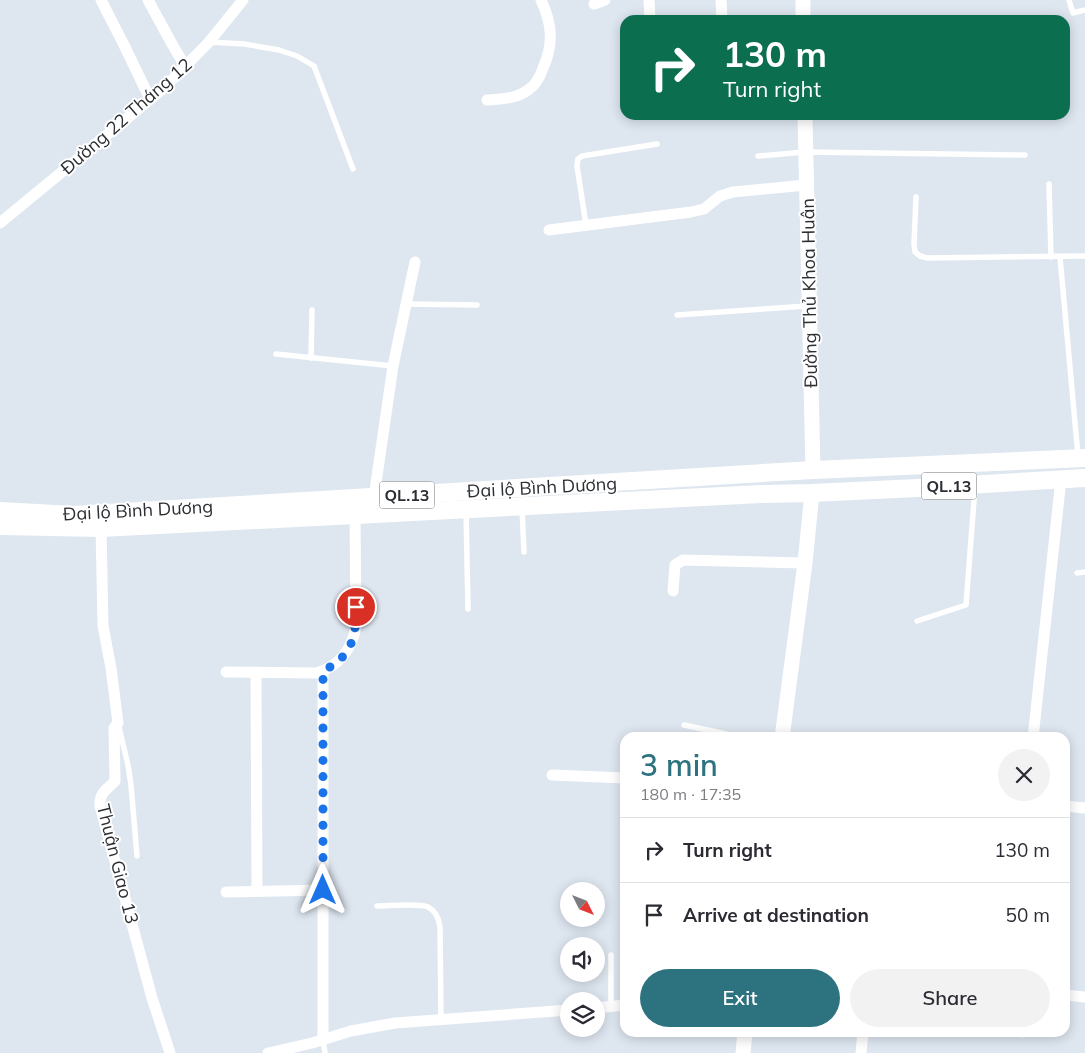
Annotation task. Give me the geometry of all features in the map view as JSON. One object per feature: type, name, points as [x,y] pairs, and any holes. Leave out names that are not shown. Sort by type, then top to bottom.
[{"type":"highway","name":"Đại lộ Bình Dương","points":[[0,511],[74,515],[813,470],[1081,458]]},
{"type":"highway","points":[[812,493],[813,470]]},
{"type":"highway","name":"Đại lộ Bình Dương","points":[[0,526],[102,528],[1085,478]]},
{"type":"main road","points":[[803,0],[803,15]]},
{"type":"main road","name":"Đường Thủ Khoa Huân","points":[[805,120],[813,470]]},
{"type":"main road","points":[[783,732],[805,563],[812,493]]},
{"type":"main road","points":[[743,1053],[745,1037]]},
{"type":"street","points":[[101,0],[150,99]]},
{"type":"street","points":[[148,0],[185,66]]},
{"type":"street","name":"Đường 22 Tháng 12","points":[[0,223],[165,87],[209,42],[243,0]]},
{"type":"street","points":[[487,100],[508,99],[527,91],[540,77],[550,46],[550,28],[546,10],[541,0]]},
{"type":"street","points":[[594,4],[605,0]]},
{"type":"street","points":[[649,0],[650,15]]},
{"type":"street","points":[[721,0],[722,15]]},
{"type":"street","points":[[549,230],[692,212],[704,209],[720,196],[733,192],[806,185]]},
{"type":"street","points":[[374,497],[393,366],[415,262]]},
{"type":"street","points":[[1034,732],[1061,479]]},
{"type":"street","points":[[226,672],[316,672],[323,671],[332,666],[344,656],[355,634],[356,626],[355,514]]},
{"type":"street","name":"Thuận Giao 13","points":[[102,528],[103,626],[118,723],[114,728],[115,781],[102,793],[100,806],[152,998],[170,1053]]},
{"type":"street","points":[[673,591],[675,565],[683,560],[805,563]]},
{"type":"street","points":[[323,671],[323,1039]]},
{"type":"street","points":[[256,672],[257,891]]},
{"type":"street","points":[[552,775],[620,778]]},
{"type":"street","points":[[1070,806],[1085,808]]},
{"type":"street","points":[[226,892],[323,890]]},
{"type":"street","points":[[1070,996],[1085,997]]},
{"type":"street","points":[[605,1007],[620,1006]]},
{"type":"street","points":[[268,1053],[373,1027],[560,1011]]},
{"type":"street","points":[[861,1053],[863,1037]]},
{"type":"lane","points":[[1069,0],[1073,14],[1085,10]]},
{"type":"lane","points":[[209,42],[244,44],[279,50],[297,56],[314,66],[352,169]]},
{"type":"lane","points":[[586,225],[577,166],[578,159],[582,156],[657,144]]},
{"type":"lane","points":[[758,156],[805,152],[1025,155]]},
{"type":"lane","points":[[1049,184],[1050,257]]},
{"type":"lane","points":[[916,197],[914,244],[916,252],[920,256],[927,258],[1085,256]]},
{"type":"lane","points":[[1060,256],[1081,458]]},
{"type":"lane","points":[[406,304],[477,305]]},
{"type":"lane","points":[[677,315],[809,306]]},
{"type":"lane","points":[[310,358],[312,310]]},
{"type":"lane","points":[[276,354],[393,366]]},
{"type":"lane","points":[[916,621],[966,605],[975,485]]},
{"type":"lane","points":[[522,506],[524,552]]},
{"type":"lane","points":[[466,509],[468,609]]},
{"type":"lane","points":[[1077,573],[1085,572]]},
{"type":"lane","points":[[118,723],[132,786],[137,856]]},
{"type":"lane","points":[[684,725],[717,732]]},
{"type":"lane","points":[[377,906],[423,906],[432,910],[438,918],[440,927],[441,1020]]},
{"type":"lane","points":[[611,955],[611,1007]]},
{"type":"lane","points":[[323,1039],[325,1053]]},
{"type":"route","points":[[323,890],[323,671],[344,656],[348,650],[355,634],[356,607]]}]
